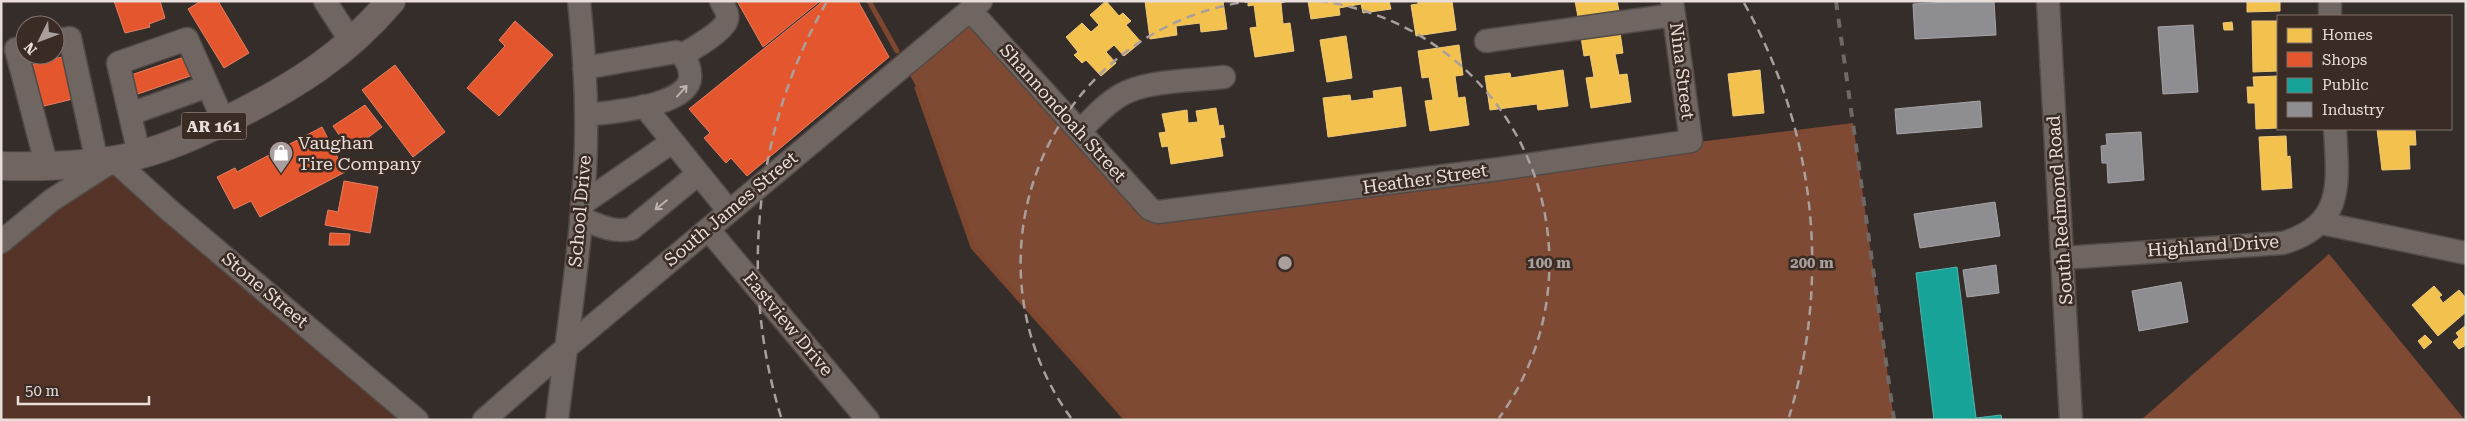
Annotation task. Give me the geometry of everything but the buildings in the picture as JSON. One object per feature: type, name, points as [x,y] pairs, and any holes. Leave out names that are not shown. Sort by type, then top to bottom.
[{"type":"main road","name":"AR 161","points":[[1,166],[47,167],[117,159],[169,147],[224,122],[301,81],[352,42],[391,1]]},
{"type":"street","points":[[325,1],[352,42]]},
{"type":"street","name":"School Drive","points":[[557,420],[581,211],[586,115],[579,1]]},
{"type":"street","points":[[682,55],[700,45],[725,24],[727,14],[721,1]]},
{"type":"street","name":"South Redmond Road","points":[[2048,1],[2071,420]]},
{"type":"street","points":[[2330,1],[2330,15]]},
{"type":"street","name":"Shannondoah Street","points":[[975,6],[1080,131],[1150,209],[1158,212]]},
{"type":"street","name":"South James Street","points":[[484,420],[566,348],[975,6]]},
{"type":"street","points":[[1486,41],[1673,8]]},
{"type":"street","name":"Nina Street","points":[[1673,8],[1691,141]]},
{"type":"street","points":[[65,39],[70,38],[117,159]]},
{"type":"street","points":[[1,242],[52,200],[117,159],[130,114],[118,63],[187,39],[224,122]]},
{"type":"street","points":[[584,68],[676,52],[682,55],[688,63],[691,76],[685,89],[674,98],[644,106],[586,115]]},
{"type":"street","points":[[20,65],[47,167]]},
{"type":"street","points":[[1080,131],[1114,100],[1141,87],[1224,77]]},
{"type":"street","points":[[130,114],[208,86]]},
{"type":"street","points":[[644,106],[730,211]]},
{"type":"street","points":[[2335,130],[2338,178],[2330,207],[2321,223],[2466,253]]},
{"type":"street","name":"Heather Street","points":[[1158,212],[1499,170],[1691,141]]},
{"type":"street","points":[[672,142],[581,211],[610,230],[620,232],[631,229],[698,174]]},
{"type":"street","name":"Stone Street","points":[[117,159],[169,210],[417,420]]},
{"type":"street","name":"Highland Drive","points":[[2063,258],[2282,243],[2298,238],[2321,223]]},
{"type":"street","name":"Eastview Drive","points":[[708,229],[868,420]]},
{"type":"shaded area","points":[[970,10],[1150,209],[1853,123],[1894,420],[1127,420],[973,247],[918,90],[903,63]]},
{"type":"shaded area","points":[[114,160],[417,420],[1,420],[1,242]]},
{"type":"shaded area","points":[[2329,254],[2465,420],[2141,420]]},
{"type":"waterway","points":[[869,1],[897,51]]},
{"type":"waterway","points":[[917,88],[973,247],[1127,420]]},
{"type":"railway","points":[[1836,1],[1894,420]]},
{"type":"place","name":"Vaughan Tire Company","points":[[281,174]]}]
